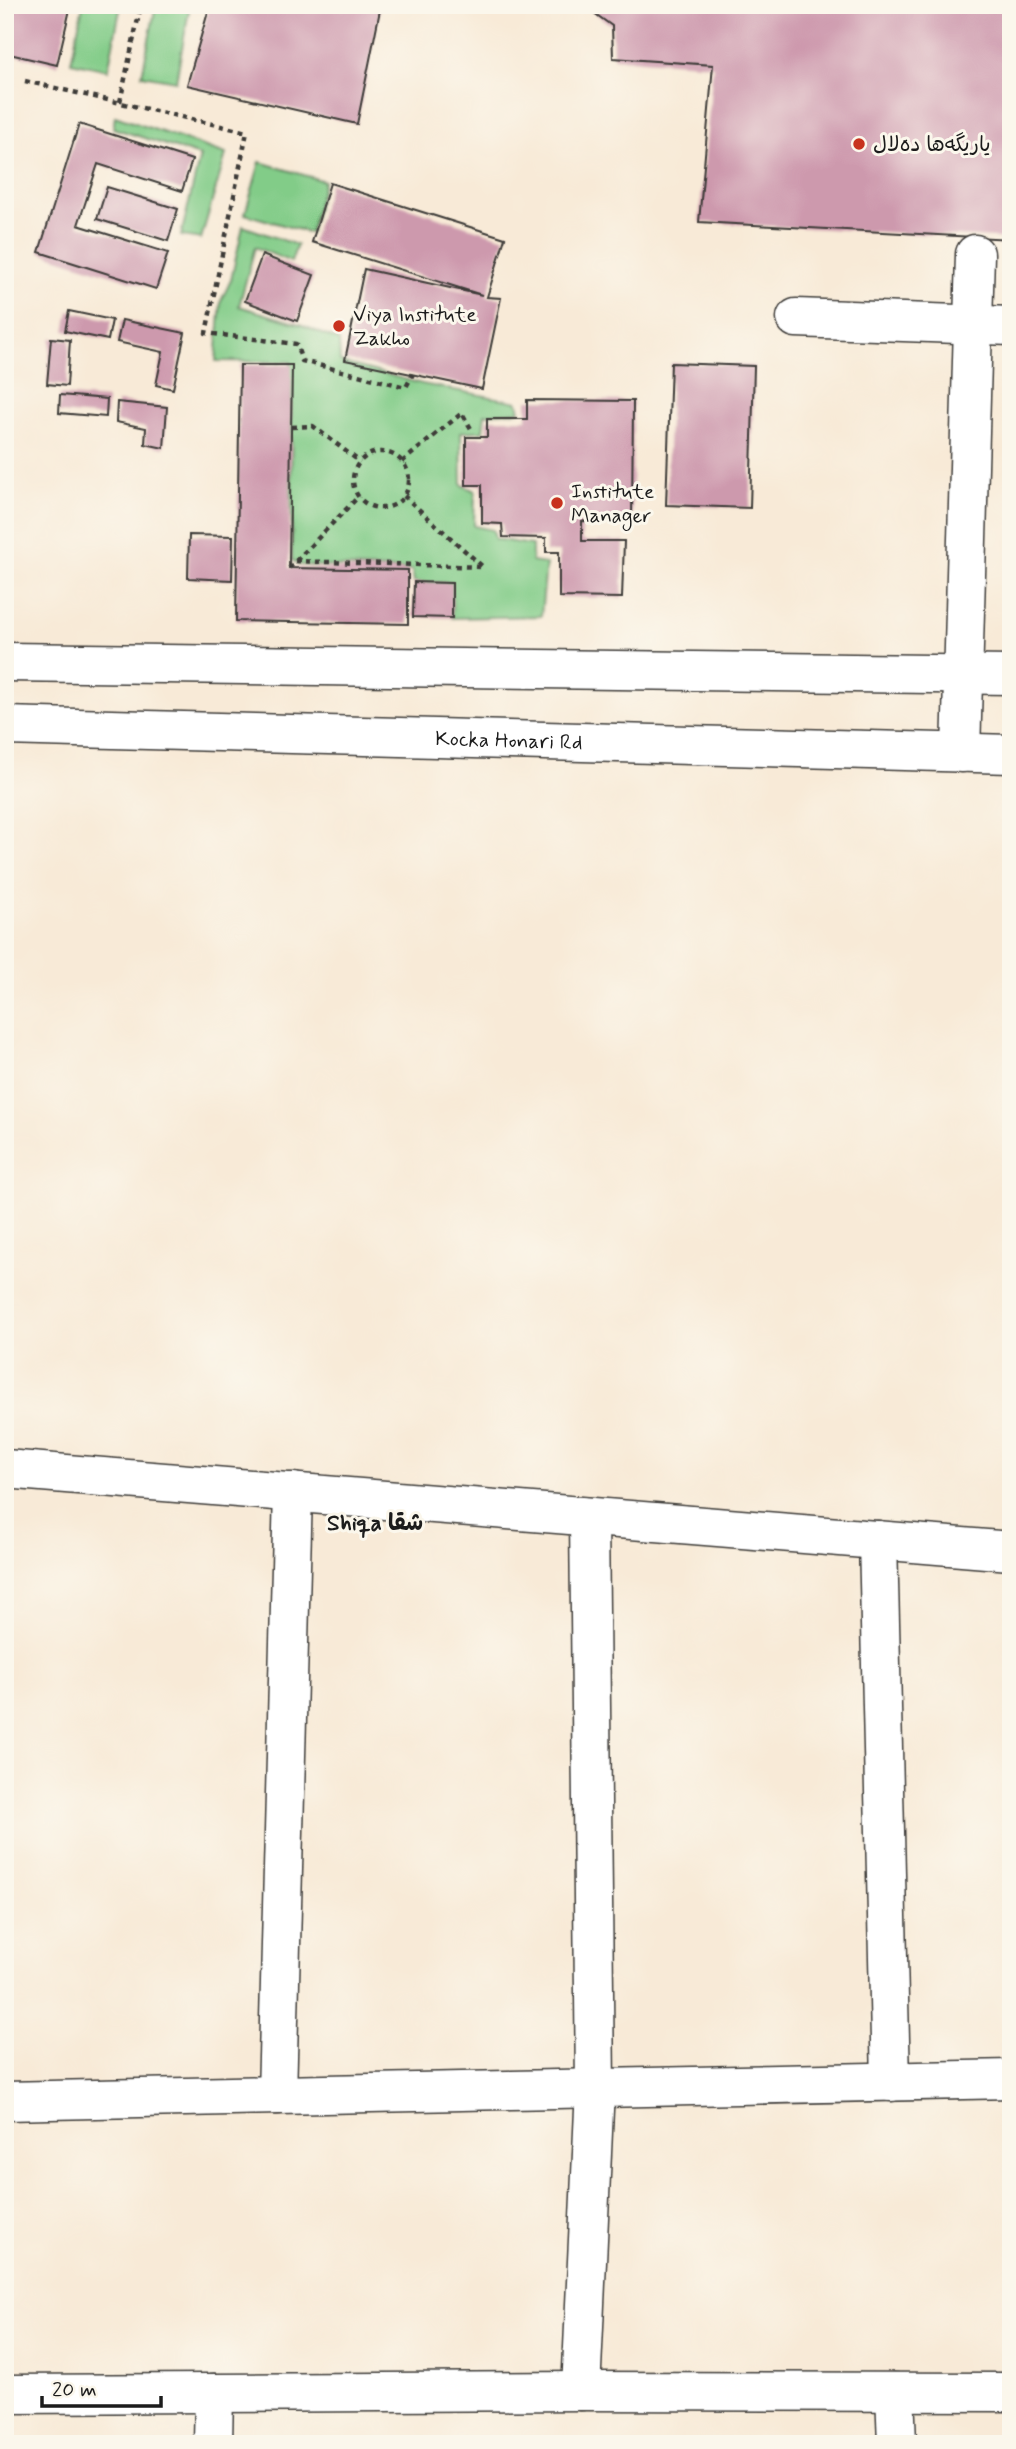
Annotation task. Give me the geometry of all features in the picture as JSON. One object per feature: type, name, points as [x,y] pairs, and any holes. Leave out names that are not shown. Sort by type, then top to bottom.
[{"type":"street","points":[[961,753],[975,254]]},
{"type":"street","points":[[796,318],[1011,326]]},
{"type":"street","points":[[5,662],[1011,675]]},
{"type":"street","name":"Kocka Honari Rd","points":[[5,726],[1011,754]]},
{"type":"street","points":[[5,1469],[1011,1551]]},
{"type":"street","points":[[277,2095],[293,1492]]},
{"type":"street","points":[[581,2391],[595,2088],[589,1517]]},
{"type":"street","points":[[878,1540],[891,2082]]},
{"type":"street","points":[[5,2101],[1011,2079]]},
{"type":"street","points":[[895,2392],[897,2444]]},
{"type":"street","points":[[5,2394],[1011,2392]]},
{"type":"street","points":[[213,2444],[214,2393]]},
{"type":"path","points":[[120,102],[141,5]]},
{"type":"path","points":[[25,80],[247,132],[206,333],[296,344],[302,361],[405,387],[413,374]]},
{"type":"path","points":[[402,462],[462,413],[473,432]]},
{"type":"path","points":[[292,427],[313,426],[360,462]]},
{"type":"path","points":[[386,453],[402,462],[408,470],[409,479],[404,496],[398,502],[382,508],[365,503],[359,496],[354,480],[360,462],[368,456],[386,453]]},
{"type":"path","points":[[289,568],[359,496]]},
{"type":"path","points":[[295,561],[484,568],[404,496]]},
{"type":"green space","points":[[83,5],[121,5],[108,70],[71,62]]},
{"type":"green space","points":[[156,5],[190,5],[176,81],[142,75]]},
{"type":"green space","points":[[115,116],[226,154],[201,239],[181,236],[200,156],[113,128]]},
{"type":"green space","points":[[260,162],[324,181],[310,233],[245,214]]},
{"type":"green space","points":[[243,226],[297,245],[291,262],[255,247],[239,306],[302,325],[339,341],[340,362],[422,384],[518,402],[520,411],[485,414],[483,431],[461,432],[462,485],[475,491],[474,526],[493,530],[495,539],[532,545],[532,562],[546,564],[541,616],[452,618],[452,583],[414,582],[412,570],[299,565],[292,560],[291,362],[216,361],[221,301],[231,280]]},
{"type":"building","points":[[5,5],[71,5],[57,65],[5,53]]},
{"type":"building","points":[[210,5],[381,5],[357,124],[187,85]]},
{"type":"building","name":"یاریگەها دەلال","points":[[583,5],[1011,5],[1011,239],[699,222],[713,65],[613,58],[612,26]]},
{"type":"building","points":[[79,124],[192,160],[182,191],[98,164],[78,225],[168,253],[156,289],[39,252]]},
{"type":"building","points":[[330,183],[505,238],[487,297],[501,298],[482,389],[345,360],[364,269],[482,295],[312,242]]},
{"type":"building","points":[[107,187],[178,209],[168,241],[97,219]]},
{"type":"building","points":[[262,255],[314,275],[297,321],[245,301]]},
{"type":"building","points":[[69,311],[112,320],[108,340],[65,331]]},
{"type":"building","points":[[122,320],[185,333],[173,389],[156,385],[163,352],[117,342]]},
{"type":"building","points":[[51,338],[70,340],[67,386],[47,384]]},
{"type":"building","points":[[671,363],[754,366],[750,508],[666,505]]},
{"type":"building","points":[[240,365],[292,365],[289,568],[408,570],[408,624],[236,621]]},
{"type":"building","points":[[60,395],[107,399],[106,417],[59,413]]},
{"type":"building","name":"Institute Manager","points":[[527,400],[633,401],[632,522],[582,521],[582,541],[624,541],[622,598],[559,597],[559,552],[546,552],[546,538],[503,537],[502,524],[482,523],[482,485],[466,485],[466,437],[487,437],[487,419],[527,419]]},
{"type":"building","points":[[117,402],[167,407],[164,448],[145,444],[146,428],[116,422]]},
{"type":"building","points":[[189,535],[233,536],[232,580],[188,578]]},
{"type":"building","points":[[414,582],[452,583],[452,618],[413,617]]},
{"type":"place","name":"یاریگەها دەلال","points":[[859,144]]},
{"type":"place","name":"Viya Institute Zakho","points":[[339,326]]},
{"type":"place","name":"Institute Manager","points":[[557,503]]},
{"type":"district","name":"Shiqa شقا","points":[[375,1522]]}]
